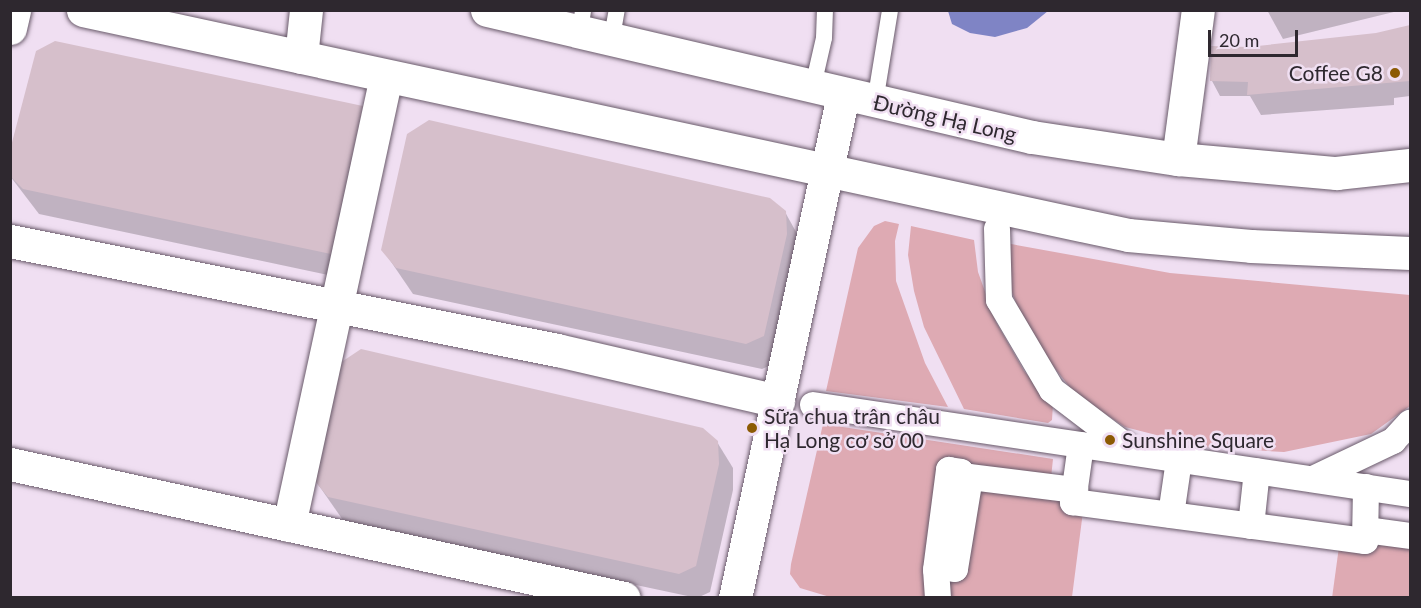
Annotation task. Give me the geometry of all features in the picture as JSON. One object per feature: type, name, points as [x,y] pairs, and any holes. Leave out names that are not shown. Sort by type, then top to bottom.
[{"type":"street","points":[[10,28],[14,10]]},
{"type":"street","points":[[83,10],[1128,235],[1251,246],[1410,253]]},
{"type":"street","points":[[301,57],[306,10]]},
{"type":"street","name":"Đường Hạ Long","points":[[487,10],[614,24],[828,90],[1032,137],[1178,159],[1336,173],[1410,165]]},
{"type":"street","points":[[1178,159],[1198,10]]},
{"type":"street","points":[[290,525],[386,77]]},
{"type":"street","points":[[735,597],[828,171],[828,90]]},
{"type":"street","points":[[997,229],[999,300],[1052,390],[1135,453]]},
{"type":"street","points":[[10,241],[557,350],[778,401]]},
{"type":"street","points":[[813,405],[1410,494]]},
{"type":"street","points":[[1312,479],[1392,441],[1410,423]]},
{"type":"street","points":[[1081,445],[1073,502],[1365,542],[1366,487]]},
{"type":"street","points":[[1172,515],[1179,459]]},
{"type":"street","points":[[10,465],[624,597]]},
{"type":"street","points":[[938,597],[936,570],[949,470],[961,472],[946,567],[955,569],[970,477],[1075,490]]},
{"type":"street","points":[[1251,526],[1257,471]]},
{"type":"street","points":[[1366,530],[1410,536]]},
{"type":"lane","points":[[825,10],[824,38],[828,90]]},
{"type":"lane","points":[[874,102],[890,10]]},
{"type":"shaded area","points":[[885,221],[899,224],[895,241],[896,281],[925,363],[948,407],[826,391],[858,248],[874,226]]},
{"type":"shaded area","points":[[911,226],[974,240],[978,272],[996,322],[1024,371],[1053,404],[1052,420],[1048,423],[964,409],[924,327],[914,291],[908,255]]},
{"type":"shaded area","points":[[1000,242],[1170,273],[1410,295],[1410,406],[1371,434],[1284,452],[1203,447],[1125,427],[1075,394],[1028,334],[1007,279]]},
{"type":"shaded area","points":[[823,424],[1053,459],[1051,478],[977,480],[1085,496],[1072,597],[830,597],[800,588],[790,574],[791,564]]},
{"type":"shaded area","points":[[1341,532],[1410,542],[1410,597],[1332,598]]},
{"type":"water","points":[[948,10],[1048,11],[1027,28],[995,37],[970,33],[952,24]]},
{"type":"building","points":[[1410,25],[1410,81],[1247,95],[1248,82],[1210,81],[1211,46],[1248,47],[1376,33]]},
{"type":"building","points":[[55,41],[363,106],[331,254],[23,189],[10,176],[10,150],[36,51]]},
{"type":"building","points":[[429,120],[770,198],[786,211],[787,234],[764,336],[746,344],[396,268],[381,250],[407,134]]},
{"type":"building","points":[[361,349],[703,428],[718,441],[719,464],[696,566],[679,574],[328,497],[314,480],[340,363]]},
{"type":"place","name":"Coffee G8","points":[[1395,73]]},
{"type":"place","name":"Sữa chua trân châu Hạ Long cơ sở 00","points":[[752,428]]},
{"type":"place","name":"Sunshine Square","points":[[1110,440]]}]
